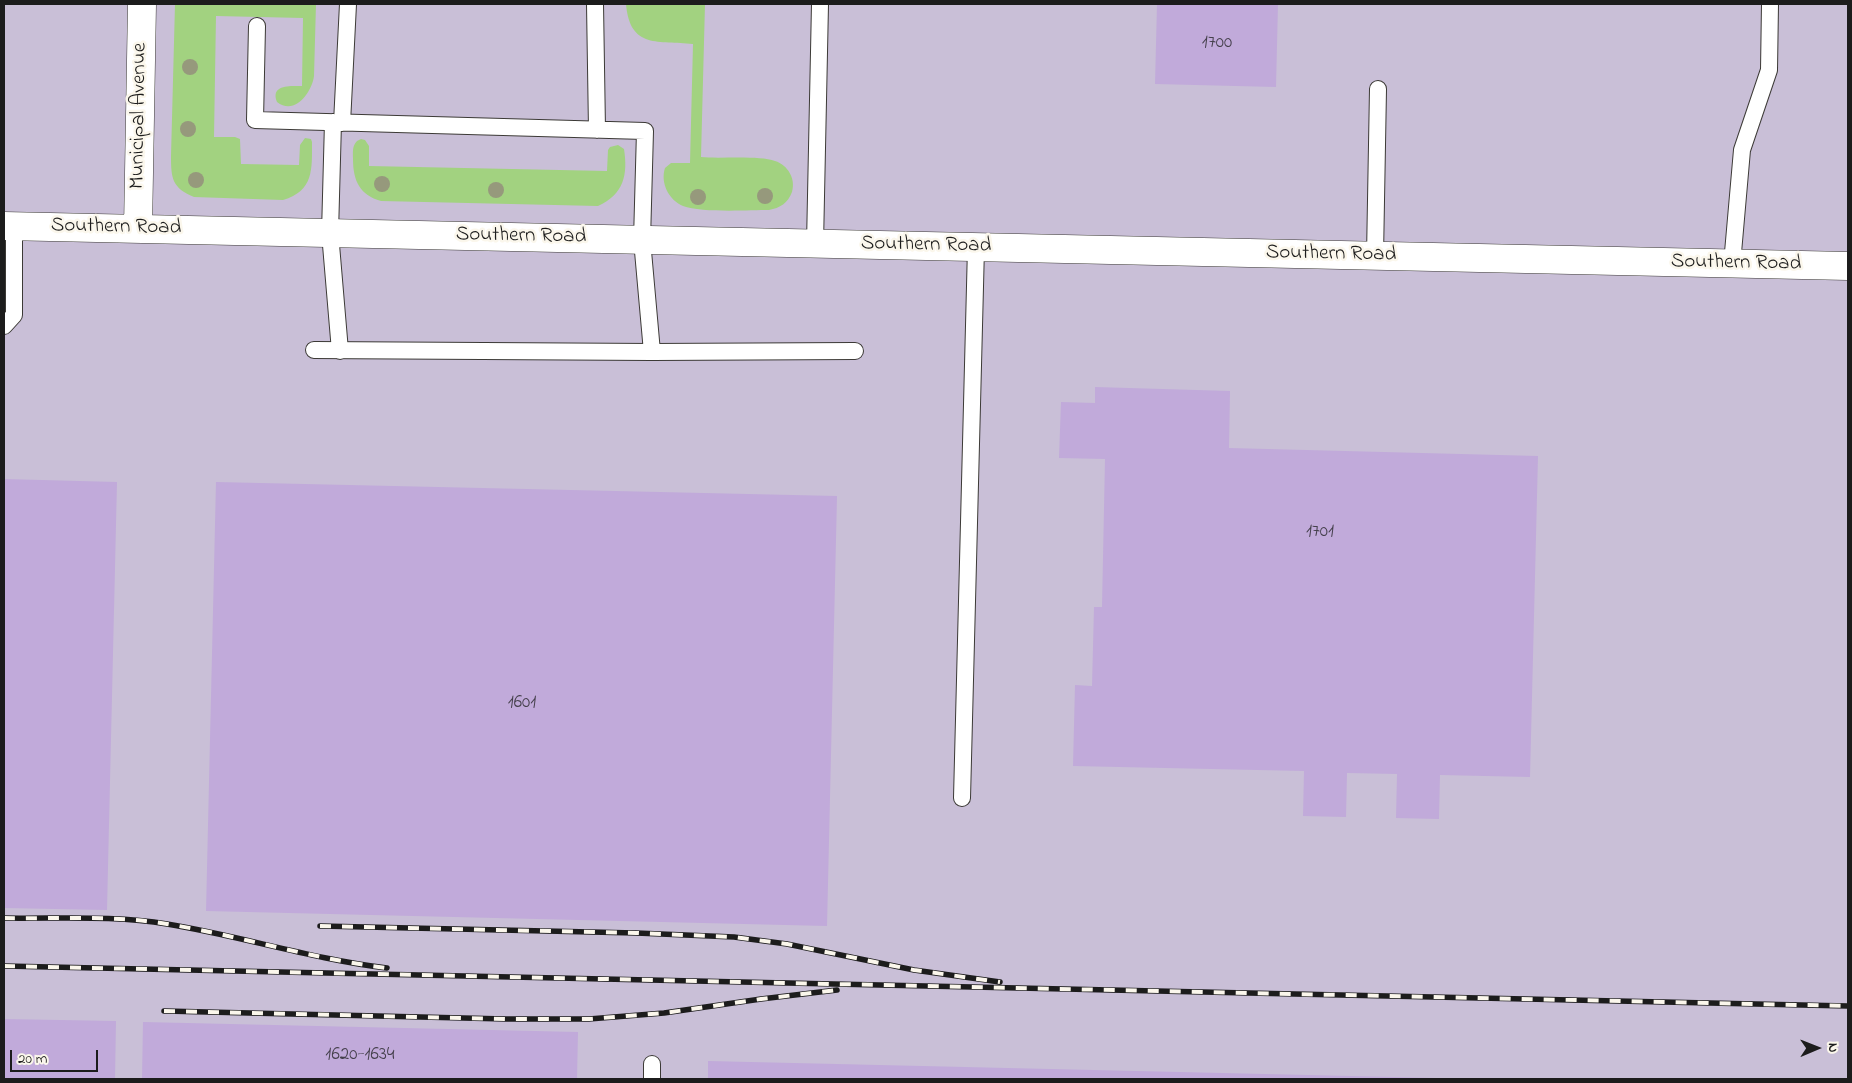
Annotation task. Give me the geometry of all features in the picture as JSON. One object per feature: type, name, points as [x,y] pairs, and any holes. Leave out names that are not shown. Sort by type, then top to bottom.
[{"type":"street","name":"Municipal Avenue","points":[[138,229],[142,4]]},
{"type":"street","name":"Southern Road","points":[[9,226],[1848,266]]},
{"type":"lane","points":[[340,350],[330,233],[348,4]]},
{"type":"lane","points":[[595,4],[597,130]]},
{"type":"lane","points":[[815,244],[820,4]]},
{"type":"lane","points":[[1732,264],[1742,150],[1769,70],[1770,4]]},
{"type":"lane","points":[[257,26],[255,120],[645,131],[642,240],[652,352]]},
{"type":"lane","points":[[1375,256],[1378,89]]},
{"type":"lane","points":[[4,326],[14,315],[9,226]]},
{"type":"lane","points":[[962,798],[976,247]]},
{"type":"lane","points":[[314,350],[855,351]]},
{"type":"shaded area","points":[[4,4],[1848,4],[1848,1079],[4,1079]]},
{"type":"green space","points":[[175,4],[316,4],[313,82],[302,100],[290,106],[284,106],[277,102],[276,92],[283,87],[302,86],[303,18],[216,16],[214,137],[235,137],[240,139],[241,164],[299,165],[300,145],[305,138],[311,139],[311,170],[306,185],[301,191],[283,200],[194,197],[177,186],[172,176],[171,156]]},
{"type":"green space","points":[[626,4],[705,4],[701,157],[759,158],[780,163],[790,173],[793,182],[792,192],[783,204],[769,210],[701,210],[683,206],[670,195],[665,185],[665,168],[671,163],[690,163],[693,44],[658,42],[640,36],[633,29]]},
{"type":"green space","points":[[361,139],[365,140],[369,146],[369,166],[607,171],[608,150],[610,147],[618,145],[624,149],[625,167],[619,190],[614,196],[598,206],[381,201],[363,191],[354,174],[353,149],[355,143]]},
{"type":"building","points":[[1157,4],[1278,4],[1276,87],[1155,84]]},
{"type":"building","points":[[1095,387],[1230,391],[1229,448],[1538,456],[1530,777],[1440,775],[1439,819],[1396,818],[1397,774],[1347,773],[1346,817],[1303,816],[1304,771],[1073,766],[1075,685],[1092,686],[1094,607],[1102,607],[1105,459],[1059,458],[1061,402],[1095,403]]},
{"type":"building","points":[[4,479],[117,482],[107,910],[4,908]]},
{"type":"building","points":[[216,482],[837,496],[827,926],[206,911]]},
{"type":"building","points":[[4,1019],[116,1021],[115,1079],[4,1079]]},
{"type":"building","points":[[143,1022],[578,1032],[577,1079],[142,1079]]},
{"type":"building","points":[[708,1061],[1436,1078],[1436,1079],[708,1079]]},
{"type":"railway","points":[[4,918],[106,918],[147,921],[195,929],[331,959],[387,968]]},
{"type":"railway","points":[[320,926],[734,937],[787,944],[914,970],[1000,982]]},
{"type":"railway","points":[[4,966],[1848,1006]]},
{"type":"railway","points":[[164,1011],[506,1019],[589,1019],[664,1013],[837,990]]}]
